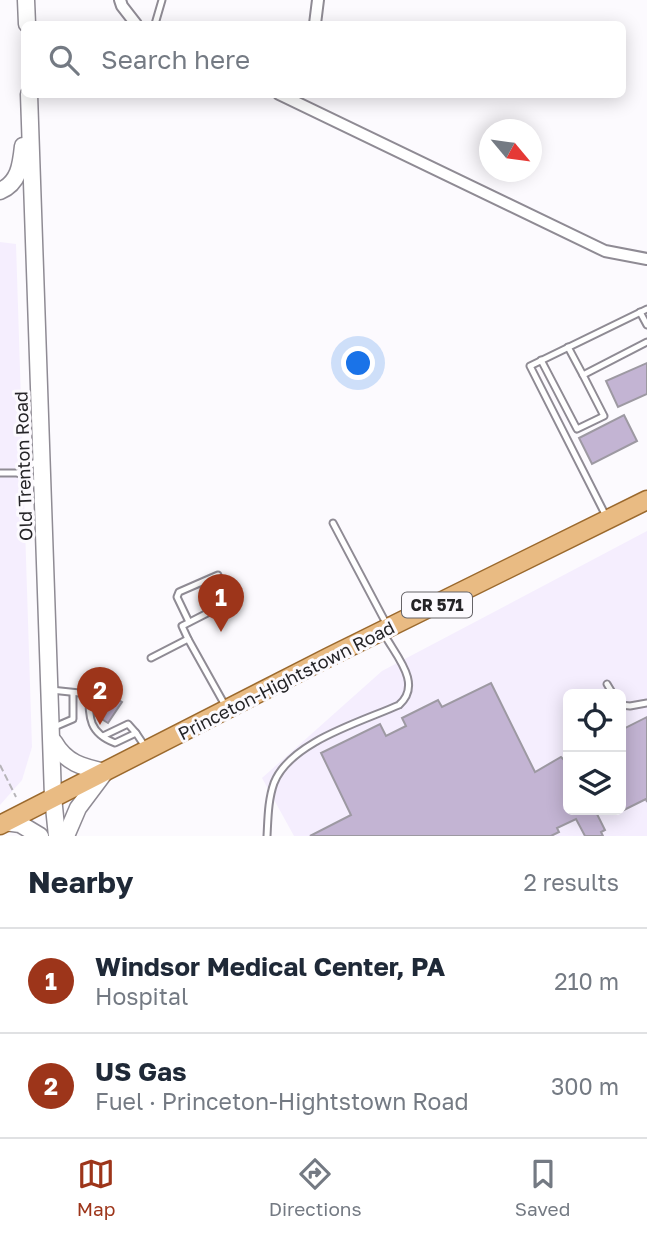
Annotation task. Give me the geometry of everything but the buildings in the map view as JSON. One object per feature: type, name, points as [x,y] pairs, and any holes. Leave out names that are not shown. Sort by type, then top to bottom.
[{"type":"main road","points":[[26,0],[30,21]]},
{"type":"main road","points":[[0,191],[16,178],[21,165],[29,98]]},
{"type":"main road","name":"Old Trenton Road","points":[[29,98],[53,734],[53,797],[57,836]]},
{"type":"main road","points":[[0,196],[32,195]]},
{"type":"main road","name":"Princeton-Hightstown Road","points":[[2,824],[385,629],[647,500]]},
{"type":"main road","points":[[53,734],[61,755],[75,764],[113,768]]},
{"type":"main road","points":[[66,836],[78,808],[113,768]]},
{"type":"main road","points":[[2,824],[20,824],[40,836]]},
{"type":"street","points":[[120,0],[134,21]]},
{"type":"street","points":[[315,21],[318,0]]},
{"type":"street","points":[[291,98],[605,251],[647,259]]},
{"type":"lane","points":[[156,21],[162,0]]},
{"type":"lane","points":[[608,519],[530,366],[644,310],[647,325]]},
{"type":"lane","points":[[583,375],[647,342]]},
{"type":"lane","points":[[541,360],[577,429],[604,416],[568,348]]},
{"type":"lane","points":[[0,473],[19,472],[41,458]]},
{"type":"lane","points":[[19,472],[42,488]]},
{"type":"lane","points":[[267,836],[270,801],[275,782],[284,765],[304,746],[399,705],[407,698],[410,686],[333,523]]},
{"type":"lane","points":[[189,622],[177,597],[179,592],[218,575]]},
{"type":"lane","points":[[228,710],[181,626],[229,603]]},
{"type":"lane","points":[[151,658],[188,639]]},
{"type":"lane","points":[[607,684],[610,689]]},
{"type":"lane","points":[[51,690],[89,694],[89,719],[93,727],[115,743]]},
{"type":"lane","points":[[73,693],[73,719]]},
{"type":"lane","points":[[626,706],[647,703]]},
{"type":"lane","points":[[53,734],[73,719],[89,719]]},
{"type":"lane","points":[[103,736],[128,724],[148,750]]},
{"type":"lane","points":[[115,743],[136,733]]},
{"type":"lane","points":[[113,768],[115,743]]},
{"type":"path","points":[[0,765],[16,797]]},
{"type":"shaded area","points":[[0,242],[16,244],[32,747],[22,780],[0,805]]},
{"type":"shaded area","points":[[647,531],[647,836],[294,836],[262,778],[382,671]]},
{"type":"place","name":"Windsor Medical Center, PA","points":[[221,632]]},
{"type":"place","name":"US Gas","points":[[100,725]]}]
